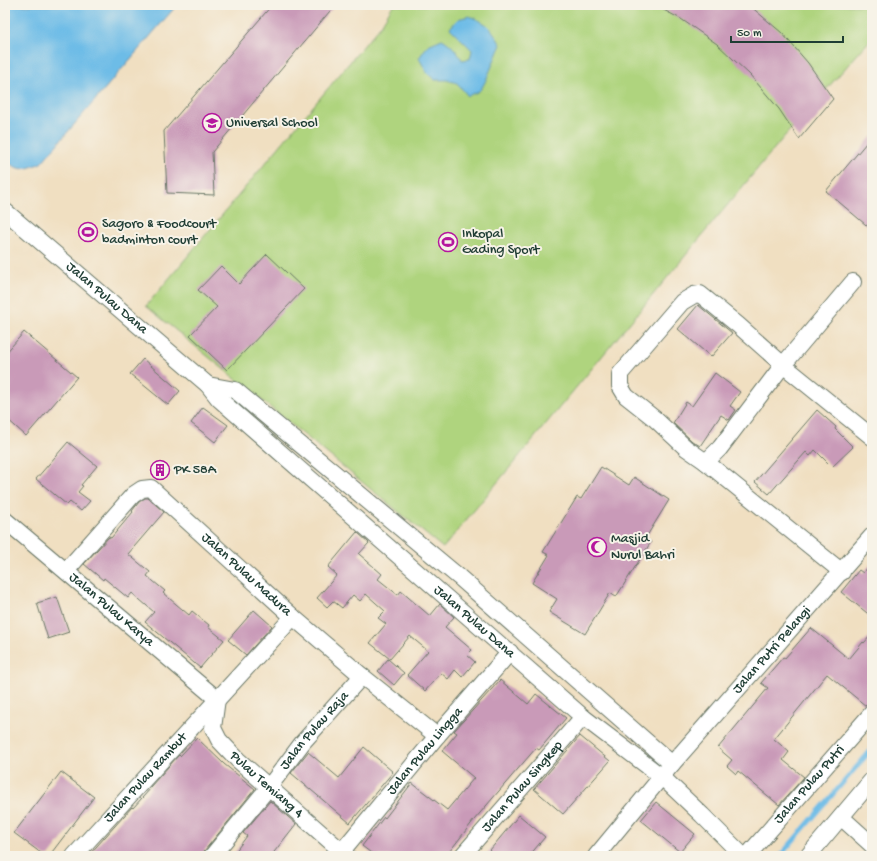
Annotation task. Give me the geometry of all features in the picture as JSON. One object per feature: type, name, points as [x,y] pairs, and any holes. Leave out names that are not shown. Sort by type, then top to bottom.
[{"type":"street","name":"Jalan Pulau Dana","points":[[5,211],[208,385],[219,399],[583,717],[662,777],[743,856]]},
{"type":"street","points":[[706,462],[728,438],[783,365],[853,282]]},
{"type":"street","points":[[842,572],[706,462],[686,448],[655,419],[626,396],[620,386],[620,374],[682,302],[694,294],[700,294],[783,365],[872,437]]},
{"type":"street","name":"Jalan Pulau Dana","points":[[208,385],[235,390],[459,577],[672,764]]},
{"type":"street","name":"Jalan Pulau Madura","points":[[66,571],[133,495],[142,489],[151,488],[292,617],[437,736]]},
{"type":"street","name":"Jalan Pulau Karya","points":[[5,520],[217,699]]},
{"type":"street","name":"Jalan Putri Pelangi","points":[[596,856],[672,764],[872,536]]},
{"type":"street","name":"Jalan Pulau Rambut","points":[[74,856],[292,617]]},
{"type":"street","name":"Jalan Pulau Lingga","points":[[344,853],[437,736],[510,652]]},
{"type":"street","name":"Jalan Pulau Raja","points":[[212,856],[269,787],[303,742],[362,676]]},
{"type":"street","name":"Pulau Temiang 4","points":[[217,699],[213,728],[219,740],[238,760],[344,853]]},
{"type":"street","name":"Jalan Pulau Putri","points":[[747,856],[872,713]]},
{"type":"street","name":"Jalan Pulau Singkep","points":[[462,856],[583,717]]},
{"type":"street","points":[[808,856],[872,780]]},
{"type":"street","points":[[841,817],[872,845]]},
{"type":"green space","name":"Inkopal Gading Sport","points":[[393,5],[872,5],[872,38],[783,138],[443,548],[146,306],[381,25]]},
{"type":"green space","name":"Sagoro & Foodcourt badminton court","points":[[88,224],[96,230],[87,242],[79,234]]},
{"type":"water","points":[[5,5],[177,5],[41,163],[22,169],[15,167],[5,160]]},
{"type":"water","points":[[469,16],[488,26],[501,45],[481,88],[478,92],[468,96],[457,83],[447,80],[435,80],[427,73],[419,58],[428,45],[442,39],[454,48],[462,60],[470,59],[472,50],[450,28],[458,19]]},
{"type":"building","points":[[272,5],[335,5],[212,152],[214,195],[167,193],[164,131]]},
{"type":"building","points":[[654,5],[749,5],[782,33],[808,63],[833,99],[799,139],[779,109],[750,75],[717,44],[681,19]]},
{"type":"building","points":[[872,136],[872,230],[826,191]]},
{"type":"building","points":[[267,254],[304,289],[227,370],[190,335],[217,307],[198,290],[221,266],[239,284]]},
{"type":"building","points":[[698,305],[732,333],[711,357],[678,329]]},
{"type":"building","points":[[24,332],[77,377],[26,436],[5,417],[5,354]]},
{"type":"building","points":[[143,359],[180,391],[168,405],[130,374]]},
{"type":"building","points":[[715,373],[740,392],[730,406],[736,410],[729,420],[721,415],[700,446],[692,441],[673,423],[686,402],[692,406]]},
{"type":"building","points":[[203,407],[228,425],[215,442],[191,423]]},
{"type":"building","points":[[817,410],[836,427],[835,429],[853,447],[832,467],[815,450],[810,456],[806,452],[769,494],[755,482]]},
{"type":"building","points":[[68,442],[97,466],[81,485],[83,486],[78,492],[90,501],[81,511],[70,502],[67,505],[36,479]]},
{"type":"building","name":"Masjid Nurul Bahri","points":[[601,467],[629,485],[634,477],[669,500],[645,539],[651,542],[616,597],[610,593],[585,634],[549,612],[557,599],[532,583],[549,555],[543,552],[577,497],[581,499]]},
{"type":"building","points":[[145,498],[148,498],[164,512],[128,554],[150,572],[147,576],[165,591],[163,593],[189,615],[192,611],[224,640],[200,668],[145,622],[154,612],[132,593],[128,598],[84,564],[109,537],[111,538],[133,512],[132,511],[139,502]]},
{"type":"building","points":[[357,532],[369,543],[359,554],[382,574],[378,579],[398,595],[401,591],[430,616],[440,604],[454,617],[445,627],[472,650],[467,655],[475,662],[462,677],[455,670],[448,679],[441,673],[425,691],[407,675],[428,651],[410,636],[390,659],[370,643],[386,624],[378,618],[385,611],[366,594],[360,601],[353,595],[342,608],[333,601],[327,607],[317,598],[337,575],[328,567]]},
{"type":"building","points":[[872,563],[872,617],[841,592],[859,570],[863,573]]},
{"type":"building","points":[[57,597],[69,632],[48,639],[37,603]]},
{"type":"building","points":[[254,610],[272,626],[246,655],[228,640]]},
{"type":"building","points":[[811,628],[849,659],[863,642],[864,643],[872,634],[872,704],[866,706],[827,674],[774,739],[789,752],[783,760],[804,777],[779,805],[738,771],[736,774],[727,766],[732,760],[718,748],[768,688],[761,683],[783,657],[785,658]]},
{"type":"building","points":[[388,659],[404,673],[394,685],[378,671]]},
{"type":"building","points":[[500,680],[528,704],[536,694],[566,718],[539,750],[536,748],[474,820],[446,856],[375,856],[362,846],[412,783],[447,810],[474,778],[442,751],[457,733],[454,731]]},
{"type":"building","points":[[580,736],[610,761],[563,814],[534,789]]},
{"type":"building","points":[[197,738],[224,764],[255,789],[200,856],[88,856],[151,788],[150,787],[178,756],[180,756]]},
{"type":"building","points":[[364,747],[393,772],[350,823],[291,773],[308,752],[339,778]]},
{"type":"building","points":[[61,772],[94,797],[49,856],[45,856],[14,833]]},
{"type":"building","points":[[270,801],[296,824],[271,856],[232,856],[247,836],[243,833]]},
{"type":"building","points":[[656,802],[695,834],[680,852],[641,820]]},
{"type":"building","points":[[519,815],[545,837],[529,856],[485,856]]},
{"type":"waterway","points":[[780,856],[872,749]]},
{"type":"place","name":"Universal School","points":[[212,123]]},
{"type":"place","name":"Sagoro & Foodcourt badminton court","points":[[88,232]]},
{"type":"place","name":"Inkopal Gading Sport","points":[[448,242]]},
{"type":"place","name":"PK 58A","points":[[160,470]]},
{"type":"place","name":"Masjid Nurul Bahri","points":[[597,547]]}]
